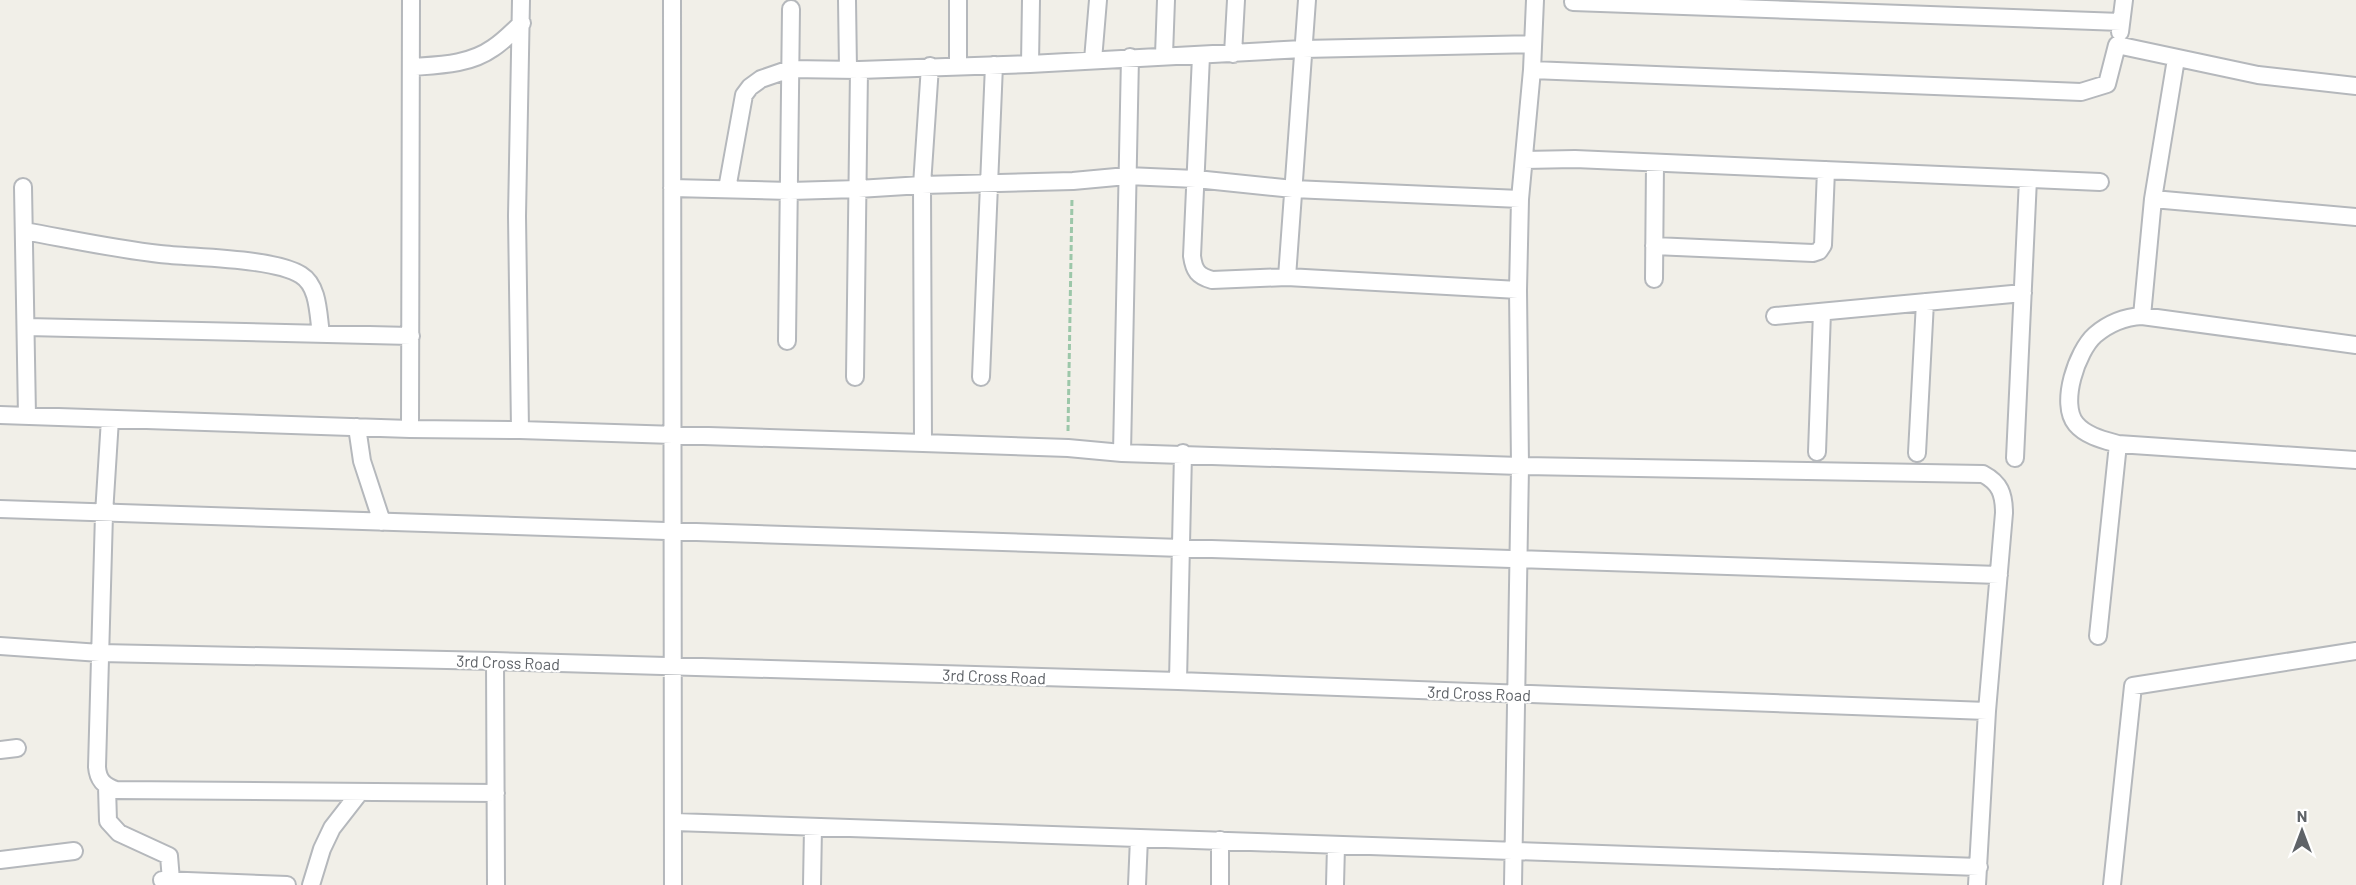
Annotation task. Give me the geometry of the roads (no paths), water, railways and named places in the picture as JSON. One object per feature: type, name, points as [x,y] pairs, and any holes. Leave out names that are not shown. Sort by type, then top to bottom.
[{"type":"street","points":[[410,429],[411,0]]},
{"type":"street","points":[[520,430],[517,216],[521,0]]},
{"type":"street","points":[[672,0],[673,885]]},
{"type":"street","points":[[847,0],[853,69],[858,189],[855,377]]},
{"type":"street","points":[[958,0],[958,66]]},
{"type":"street","points":[[1030,64],[1031,0]]},
{"type":"street","points":[[1093,60],[1098,0]]},
{"type":"street","points":[[1164,55],[1166,0]]},
{"type":"street","points":[[1233,54],[1236,0]]},
{"type":"street","points":[[1287,277],[1307,0]]},
{"type":"street","points":[[1513,885],[1520,466],[1518,290],[1520,199],[1532,70],[1535,0]]},
{"type":"street","points":[[1532,70],[2081,92],[2107,84],[2117,45],[2124,0]]},
{"type":"street","points":[[1573,2],[2121,22]]},
{"type":"street","points":[[787,341],[791,9]]},
{"type":"street","points":[[411,67],[455,63],[471,59],[493,48],[522,22]]},
{"type":"street","points":[[727,189],[744,95],[761,79],[790,69],[1030,64],[1303,49],[1532,44]]},
{"type":"street","points":[[2117,45],[2258,75],[2356,86]]},
{"type":"street","points":[[1201,56],[1192,256],[1197,273],[1202,277],[1212,280],[1287,277],[1518,290]]},
{"type":"street","points":[[1122,453],[1130,57]]},
{"type":"street","points":[[2142,316],[2153,198],[2176,59]]},
{"type":"street","points":[[981,377],[994,65]]},
{"type":"street","points":[[923,443],[922,185],[930,66]]},
{"type":"street","points":[[1524,160],[1575,159],[2100,182]]},
{"type":"street","points":[[1654,279],[1655,163]]},
{"type":"street","points":[[1654,246],[1813,253],[1819,251],[1823,245],[1826,170]]},
{"type":"street","points":[[672,188],[790,191],[1073,181],[1127,176],[1196,179],[1293,189],[1520,199]]},
{"type":"street","points":[[2014,458],[2028,179]]},
{"type":"street","points":[[23,187],[27,416]]},
{"type":"street","points":[[2153,198],[2356,217]]},
{"type":"street","points":[[24,231],[158,254],[274,265],[301,275],[310,284],[316,300],[321,334]]},
{"type":"street","points":[[1774,316],[2023,293]]},
{"type":"street","points":[[1917,453],[1925,302]]},
{"type":"street","points":[[1818,452],[1822,312]]},
{"type":"street","points":[[2356,345],[2142,316],[2127,317],[2095,335],[2082,352],[2069,396],[2074,423],[2084,432],[2118,444],[2356,460]]},
{"type":"street","points":[[27,327],[411,336]]},
{"type":"street","points":[[0,415],[923,443],[1068,448],[1122,453],[1183,453],[1520,466],[1983,474],[1992,478],[2000,488],[2004,499],[1987,711],[1977,885]]},
{"type":"street","points":[[110,419],[104,514],[97,767],[101,781],[107,787],[116,790],[496,793]]},
{"type":"street","points":[[357,427],[362,461],[382,522]]},
{"type":"street","points":[[2098,636],[2118,444]]},
{"type":"street","points":[[1178,681],[1183,453]]},
{"type":"street","points":[[0,509],[1999,575]]},
{"type":"street","name":"3rd Cross Road","points":[[0,646],[100,653],[495,661],[1178,681],[1987,711]]},
{"type":"street","points":[[2112,885],[2133,686],[2356,651]]},
{"type":"street","points":[[495,661],[496,885]]},
{"type":"street","points":[[0,750],[17,748]]},
{"type":"street","points":[[107,787],[108,820],[119,833],[169,856],[167,880],[286,885]]},
{"type":"street","points":[[311,885],[322,849],[332,828],[360,792]]},
{"type":"street","points":[[674,822],[1979,867]]},
{"type":"street","points":[[812,885],[813,827]]},
{"type":"street","points":[[1137,885],[1138,838]]},
{"type":"street","points":[[1220,840],[1220,885]]},
{"type":"street","points":[[1335,885],[1336,846]]},
{"type":"street","points":[[0,860],[74,851]]}]
